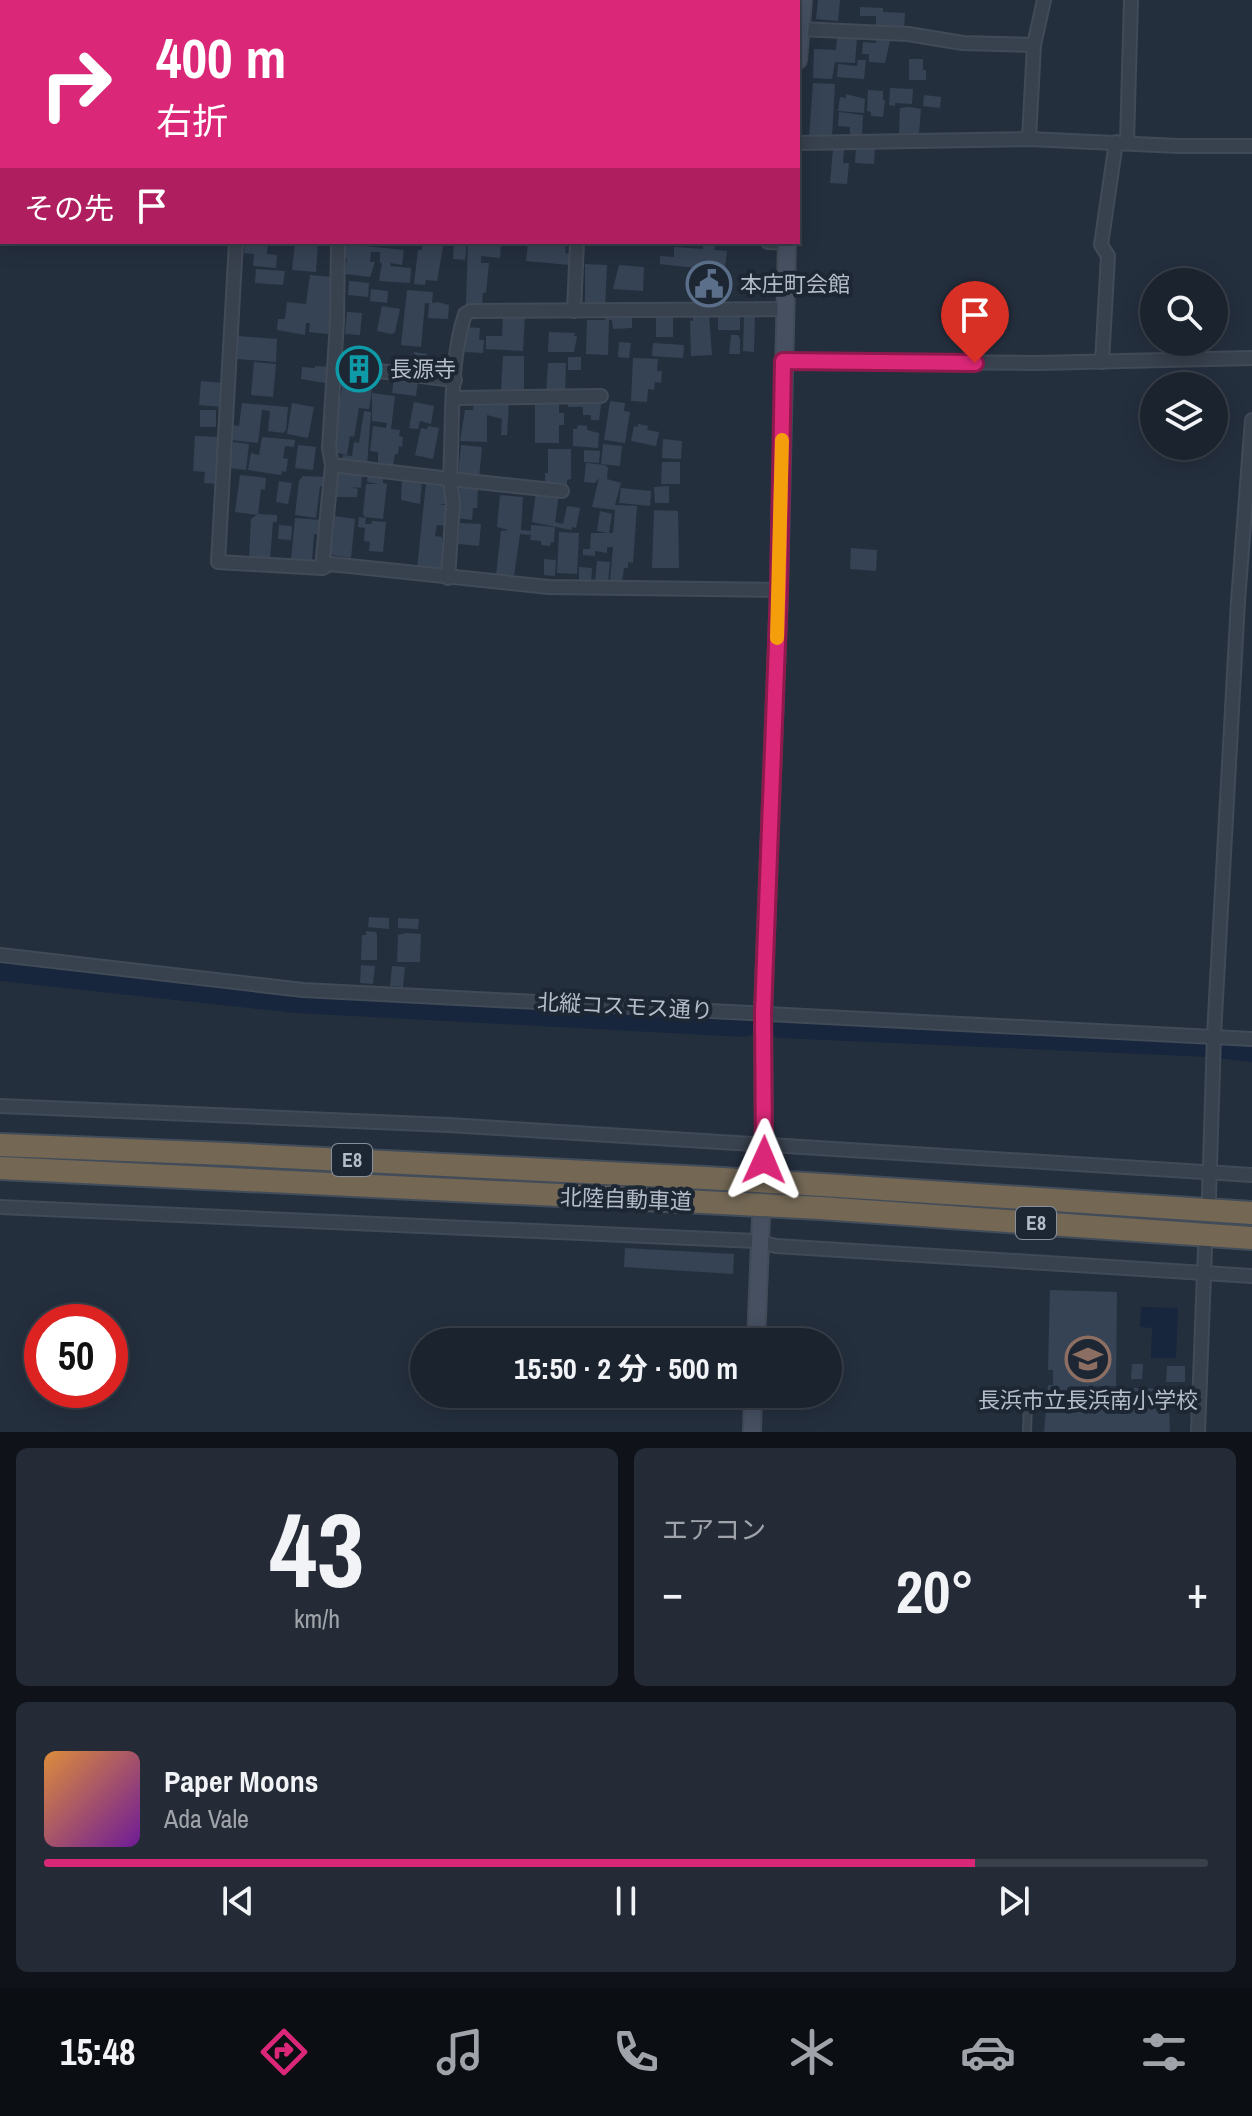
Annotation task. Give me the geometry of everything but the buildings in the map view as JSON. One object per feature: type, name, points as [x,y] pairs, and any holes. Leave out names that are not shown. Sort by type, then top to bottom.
[{"type":"highway","name":"北陸自動車道","points":[[0,1145],[705,1178],[1252,1213]]},
{"type":"highway","name":"北陸自動車道","points":[[0,1168],[820,1208],[1252,1238]]},
{"type":"main road","points":[[800,29],[803,0]]},
{"type":"main road","points":[[757,1328],[787,244]]},
{"type":"main road","points":[[752,1432],[753,1408]]},
{"type":"street","points":[[1029,139],[1034,45],[1044,0]]},
{"type":"street","points":[[1102,362],[1108,256],[1101,245],[1121,142],[1131,0]]},
{"type":"street","points":[[800,29],[908,34],[963,43],[1034,45]]},
{"type":"street","points":[[800,143],[1029,139],[1252,146]]},
{"type":"street","points":[[236,244],[218,562],[322,568],[330,564],[549,587],[779,590]]},
{"type":"street","points":[[322,568],[332,465],[329,448],[337,322],[338,244]]},
{"type":"street","points":[[574,311],[577,244]]},
{"type":"street","points":[[448,578],[455,380],[465,314],[471,311],[784,309]]},
{"type":"street","points":[[783,361],[1102,362],[1252,358]]},
{"type":"street","points":[[379,371],[455,380]]},
{"type":"street","points":[[455,398],[601,396]]},
{"type":"street","points":[[1209,1197],[1214,1042],[1238,601],[1252,420]]},
{"type":"street","points":[[332,465],[562,491]]},
{"type":"street","name":"北縦コスモス通り","points":[[0,955],[303,990],[763,1013],[1214,1042],[1252,1039]]},
{"type":"street","points":[[0,1106],[433,1124],[1252,1175]]},
{"type":"street","points":[[0,1207],[760,1242],[776,1246],[1252,1276]]},
{"type":"street","points":[[1198,1432],[1205,1248]]},
{"type":"lane","points":[[1027,1432],[1028,1404]]},
{"type":"water","points":[[1141,1307],[1178,1308],[1176,1358],[1151,1358],[1152,1328],[1140,1327]]},
{"type":"waterway","points":[[0,969],[297,1001],[744,1025]]},
{"type":"waterway","points":[[780,1026],[1209,1045],[1252,1050]]},
{"type":"slow traffic","points":[[777,638],[782,440]]},
{"type":"place","name":"本庄町会館","points":[[709,284]]},
{"type":"place","name":"長源寺","points":[[359,369]]},
{"type":"place","name":"長浜市立長浜南小学校","points":[[1088,1359]]},
{"type":"route","points":[[764,1160],[763,1013],[779,590],[783,361],[975,363]]}]
